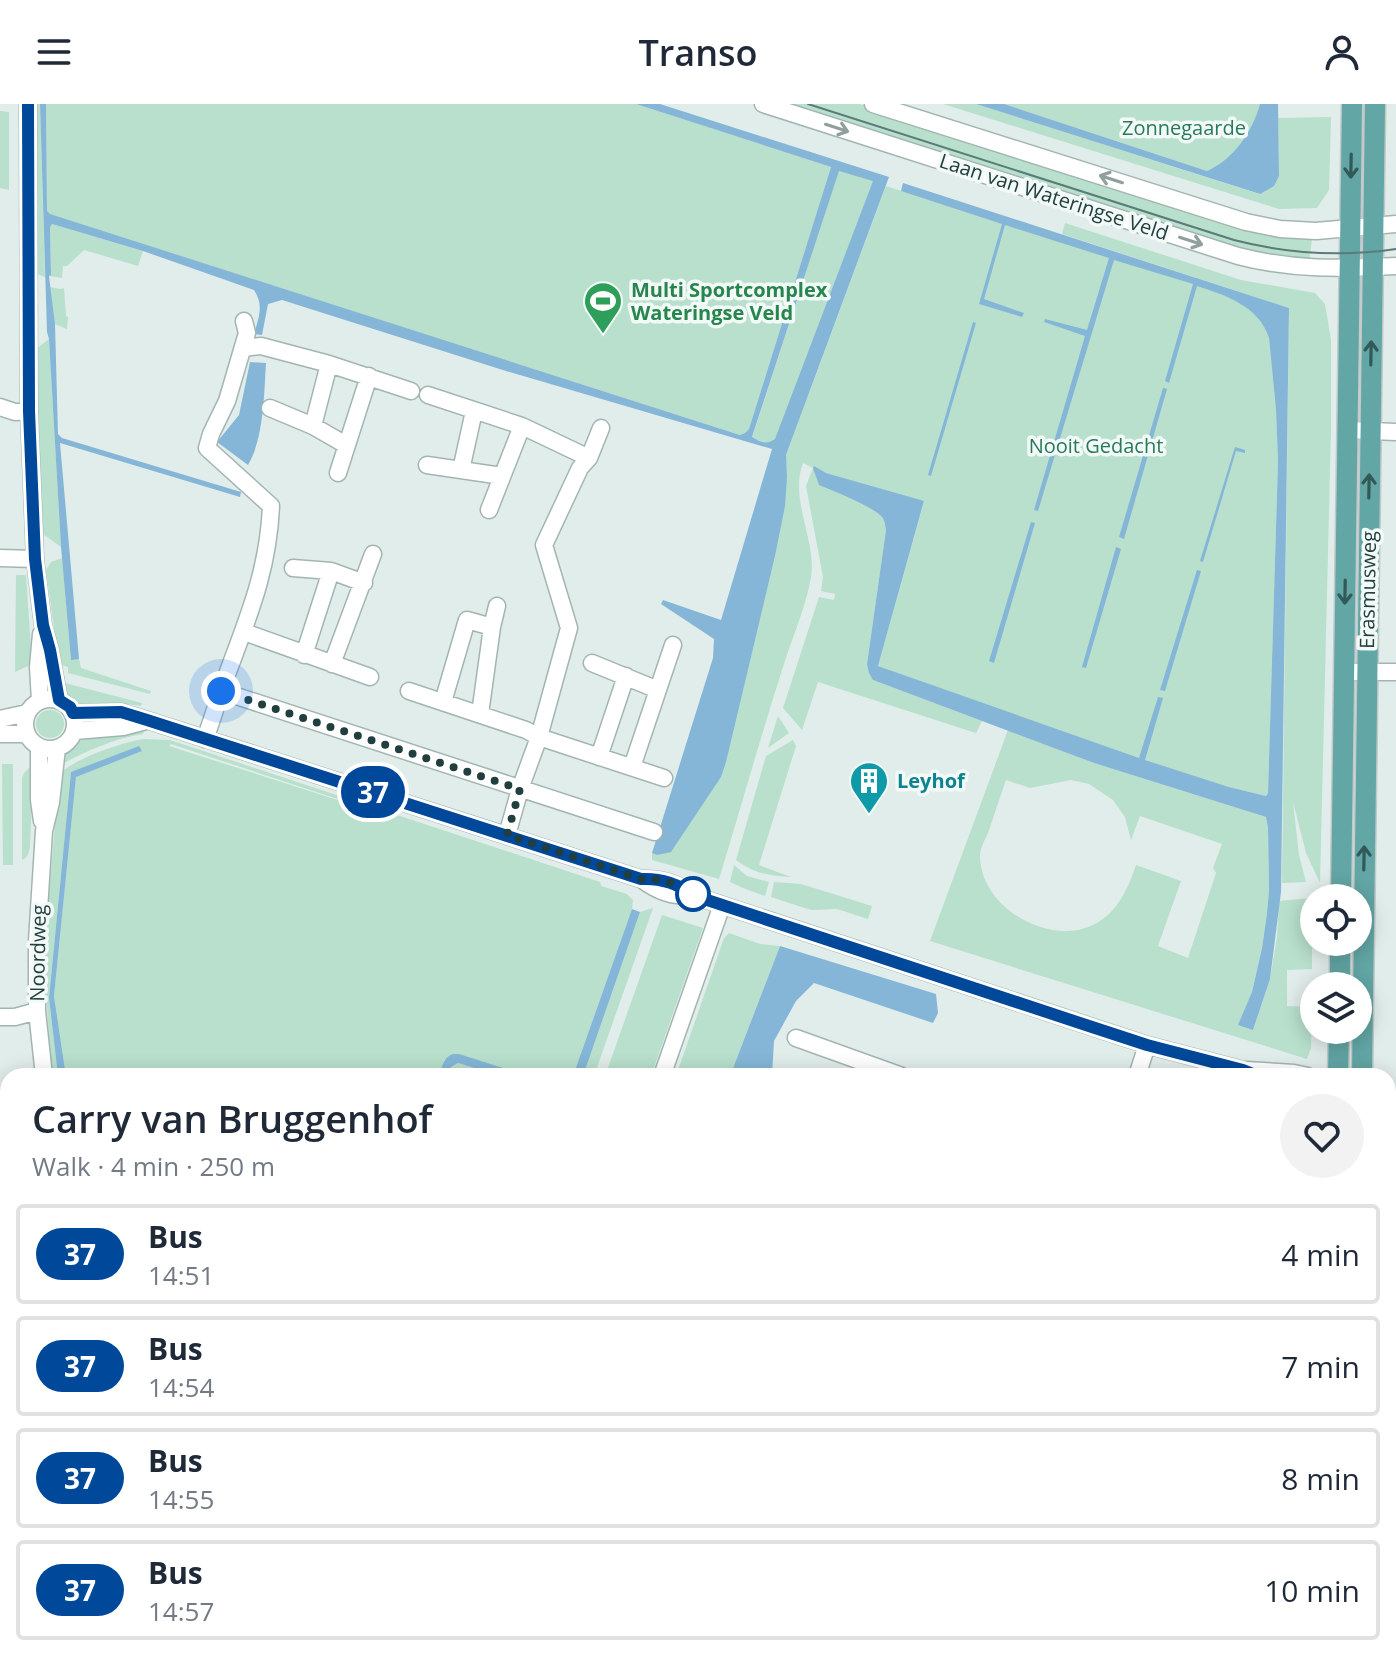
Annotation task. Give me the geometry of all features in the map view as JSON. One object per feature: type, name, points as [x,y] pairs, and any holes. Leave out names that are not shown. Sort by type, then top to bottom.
[{"type":"main road","name":"Erasmusweg","points":[[1341,884],[1352,104]]},
{"type":"main road","name":"Erasmusweg","points":[[1362,1068],[1375,104]]},
{"type":"main road","points":[[1338,1068],[1339,1044]]},
{"type":"street","points":[[28,104],[15,410],[43,625],[59,700]]},
{"type":"street","name":"Laan van Wateringse Veld","points":[[763,104],[1269,264],[1316,269],[1396,266]]},
{"type":"street","name":"Laan van Wateringse Veld","points":[[873,104],[1246,222],[1280,229],[1316,231],[1396,224]]},
{"type":"street","points":[[205,739],[251,613],[265,564],[271,506],[207,448],[227,401],[243,348],[247,333],[244,321]]},
{"type":"street","points":[[243,348],[261,346],[411,391]]},
{"type":"street","points":[[313,426],[329,364]]},
{"type":"street","points":[[338,473],[369,376]]},
{"type":"street","points":[[428,395],[522,426],[589,458]]},
{"type":"street","points":[[270,408],[313,426],[346,445]]},
{"type":"street","points":[[461,470],[474,411]]},
{"type":"street","points":[[489,510],[522,426]]},
{"type":"street","points":[[507,835],[539,737],[569,628],[544,545],[601,428]]},
{"type":"street","points":[[1347,430],[1396,432]]},
{"type":"street","points":[[427,465],[502,476]]},
{"type":"street","points":[[332,664],[373,554]]},
{"type":"street","points":[[0,558],[35,559]]},
{"type":"street","points":[[293,568],[331,571],[364,583]]},
{"type":"street","points":[[304,655],[331,571]]},
{"type":"street","points":[[480,714],[497,606]]},
{"type":"street","points":[[443,702],[467,620],[492,627]]},
{"type":"street","points":[[40,701],[38,667],[43,625]]},
{"type":"street","points":[[244,632],[370,677]]},
{"type":"street","points":[[632,767],[673,645]]},
{"type":"street","points":[[592,663],[658,690]]},
{"type":"street","points":[[1344,672],[1396,672]]},
{"type":"street","points":[[599,757],[626,676]]},
{"type":"street","points":[[221,691],[654,832]]},
{"type":"street","points":[[409,691],[664,778]]},
{"type":"street","points":[[59,700],[70,707],[76,722],[75,731],[68,742],[57,748],[39,747],[27,734],[27,713],[40,701],[59,700]]},
{"type":"street","points":[[73,713],[121,712],[641,879],[664,893],[677,897],[695,896],[1147,1045],[1232,1068]]},
{"type":"street","points":[[0,719],[27,713]]},
{"type":"street","points":[[75,731],[123,727],[147,720]]},
{"type":"street","points":[[0,734],[27,734]]},
{"type":"street","name":"Noordweg","points":[[39,747],[39,800],[44,831]]},
{"type":"street","name":"Noordweg","points":[[43,1068],[37,1011],[37,941],[44,831],[51,802],[57,748]]},
{"type":"street","points":[[665,1068],[722,905]]},
{"type":"street","points":[[0,1017],[15,1017],[37,1011]]},
{"type":"street","points":[[796,1038],[880,1068]]},
{"type":"street","points":[[1140,1068],[1147,1045]]},
{"type":"green space","points":[[35,104],[40,104],[45,277],[37,274]]},
{"type":"green space","name":"Multi Sportcomplex Wateringse Veld","points":[[46,104],[636,104],[831,167],[749,429],[740,435],[49,214]]},
{"type":"green space","points":[[776,104],[860,104],[1246,227],[1312,239],[1309,263],[1255,255]]},
{"type":"green space","points":[[943,104],[976,104],[1259,194],[1279,176],[1278,118],[1331,117],[1329,190],[1317,208],[1279,209]]},
{"type":"green space","name":"Zonnegaarde","points":[[1004,104],[1260,104],[1241,144],[1226,159],[1207,171]]},
{"type":"green space","points":[[0,111],[9,112],[9,190],[0,188]]},
{"type":"green space","points":[[839,170],[874,180],[775,440],[761,441],[752,438]]},
{"type":"green space","name":"Nooit Gedacht","points":[[886,186],[1216,292],[1248,309],[1264,326],[1269,338],[1278,461],[1266,796],[1100,746],[878,666],[924,502],[814,468],[819,485],[871,509],[884,522],[886,530],[867,664],[873,680],[982,721],[976,733],[818,682],[802,730],[783,708],[819,597],[834,600],[835,594],[821,591],[823,577],[806,486],[813,468],[803,463],[799,491],[812,563],[809,588],[719,879],[652,860],[652,853],[658,855],[721,777],[775,556],[786,455]]},
{"type":"green space","points":[[1065,223],[1241,280],[1315,293],[1325,304],[1331,340],[1331,429],[1320,883],[1306,853],[1293,802],[1299,855],[1306,882],[1282,883],[1289,308],[1062,234]]},
{"type":"green space","points":[[52,224],[143,251],[138,266],[84,250],[67,266],[63,266],[62,278],[49,276]]},
{"type":"green space","points":[[50,287],[64,288],[67,329],[55,324]]},
{"type":"green space","points":[[49,339],[61,547],[43,534],[35,396],[36,349]]},
{"type":"green space","points":[[62,558],[71,659],[79,659],[81,668],[151,691],[150,694],[68,673],[68,667],[59,664],[46,570],[51,562]]},
{"type":"green space","points":[[16,575],[26,575],[32,664],[15,672]]},
{"type":"green space","points":[[61,682],[142,703],[141,706],[82,705],[70,698]]},
{"type":"green space","points":[[50,710],[60,714],[64,724],[60,734],[50,738],[40,734],[36,724],[40,714]]},
{"type":"green space","points":[[778,716],[789,733],[768,748]]},
{"type":"green space","points":[[1008,730],[1094,763],[1266,817],[1267,913],[1247,1008],[1253,1030],[1270,979],[1279,901],[1300,899],[1300,956],[1312,956],[1312,969],[1287,970],[1287,1006],[1300,1007],[1300,1044],[1311,1044],[1307,1059],[930,941]],"holes":[[[1006,780],[1030,788],[1071,780],[1089,784],[1113,800],[1125,817],[1131,840],[1140,816],[1222,844],[1213,868],[1216,873],[1188,958],[1158,946],[1181,881],[1136,865],[1127,889],[1113,910],[1100,921],[1082,929],[1062,931],[1042,928],[1023,920],[992,893],[983,875],[980,853]]]},
{"type":"green space","points":[[144,731],[143,734],[101,746],[62,764],[63,757],[83,738]]},
{"type":"green space","points":[[143,739],[170,740],[600,882],[601,886],[627,894],[633,900],[632,909],[576,1068],[501,1068],[453,1054],[444,1060],[442,1068],[65,1068],[54,996],[76,776],[142,751],[71,772],[49,998],[57,1068],[51,1068],[46,933],[59,774],[87,757]],"holes":[[[171,744],[369,810],[169,746]]]},
{"type":"green space","points":[[793,740],[796,746],[759,865],[791,877],[776,876],[749,868],[736,860],[766,756]]},
{"type":"green space","points":[[2,764],[13,764],[13,865],[3,865]]},
{"type":"green space","points":[[29,768],[33,769],[30,847],[23,860],[22,778]]},
{"type":"green space","points":[[734,865],[747,876],[769,882],[765,896],[730,882]]},
{"type":"green space","points":[[774,882],[801,884],[872,906],[868,919],[837,909],[811,910],[771,897]]},
{"type":"green space","points":[[653,908],[597,1068],[586,1068],[640,912]]},
{"type":"green space","points":[[662,915],[703,928],[654,1068],[608,1068]]},
{"type":"green space","points":[[729,933],[760,944],[780,946],[733,1068],[679,1068],[724,938]]},
{"type":"green space","points":[[458,1063],[474,1068],[451,1068]]},
{"type":"water","points":[[40,104],[46,104],[47,211],[50,214],[740,435],[749,429],[831,167],[636,104],[660,104],[889,177],[786,455],[785,506],[775,556],[721,777],[671,852],[657,855],[652,853],[713,658],[714,639],[661,604],[663,600],[721,620],[772,449],[506,371],[282,300],[268,304],[262,335],[254,334],[260,306],[254,290],[143,251],[52,224],[49,276],[55,324],[58,434],[62,438],[241,492],[240,497],[60,443],[79,659],[71,660],[47,332]],"holes":[[[839,171],[873,181],[775,439],[766,442],[758,440],[752,437]]]},
{"type":"water","points":[[976,104],[1004,104],[1207,171],[1226,159],[1241,144],[1260,104],[1278,104],[1279,176],[1274,186],[1260,194]]},
{"type":"water","points":[[903,183],[1289,308],[1281,892],[1270,979],[1253,1030],[1238,1025],[1252,992],[1267,913],[1266,817],[1094,763],[873,680],[867,664],[886,530],[884,522],[871,509],[819,485],[813,468],[924,501],[878,666],[1139,758],[1158,697],[1163,698],[1145,760],[1266,796],[1278,461],[1269,338],[1257,318],[1240,303],[1197,286],[1169,383],[1165,381],[1193,284],[1114,260],[1038,511],[1034,510],[1085,336],[1044,322],[1045,319],[1087,330],[1109,258],[1005,225],[984,299],[1024,313],[1022,317],[979,304],[1002,224],[901,191]]},
{"type":"water","points":[[973,322],[976,323],[931,476],[928,475]]},
{"type":"water","points":[[250,362],[266,363],[260,429],[248,465],[217,442],[239,415]]},
{"type":"water","points":[[1163,388],[1167,389],[1124,539],[1119,537]]},
{"type":"water","points":[[1235,447],[1245,450],[1245,453],[1236,451],[1203,562],[1200,561]]},
{"type":"water","points":[[1031,522],[1035,523],[994,663],[989,661]]},
{"type":"water","points":[[1116,547],[1121,549],[1086,668],[1082,667]]},
{"type":"water","points":[[1197,570],[1201,571],[1165,691],[1160,690]]},
{"type":"water","points":[[139,746],[142,751],[76,777],[54,996],[65,1068],[57,1068],[49,998],[71,772]]},
{"type":"water","points":[[632,909],[640,912],[586,1068],[576,1068]]},
{"type":"water","points":[[780,946],[936,994],[938,1013],[933,1023],[814,983],[796,1001],[774,1041],[772,1068],[733,1068]]},
{"type":"water","points":[[459,1054],[503,1068],[474,1068],[458,1063],[451,1068],[441,1068],[450,1055]]},
{"type":"tram line","points":[[808,104],[1234,240],[1315,253],[1396,249]]},
{"type":"bus line","name":"37","points":[[28,104],[29,411],[35,559],[43,625],[59,700],[73,713],[121,712],[641,879],[668,881],[695,896],[1092,1027],[1235,1068]]},
{"type":"place","name":"Multi Sportcomplex Wateringse Veld","points":[[603,335]]},
{"type":"place","name":"Leyhof","points":[[869,815]]},
{"type":"route","points":[[221,691],[520,789],[507,835],[641,879],[668,881],[695,896],[693,894]]}]
